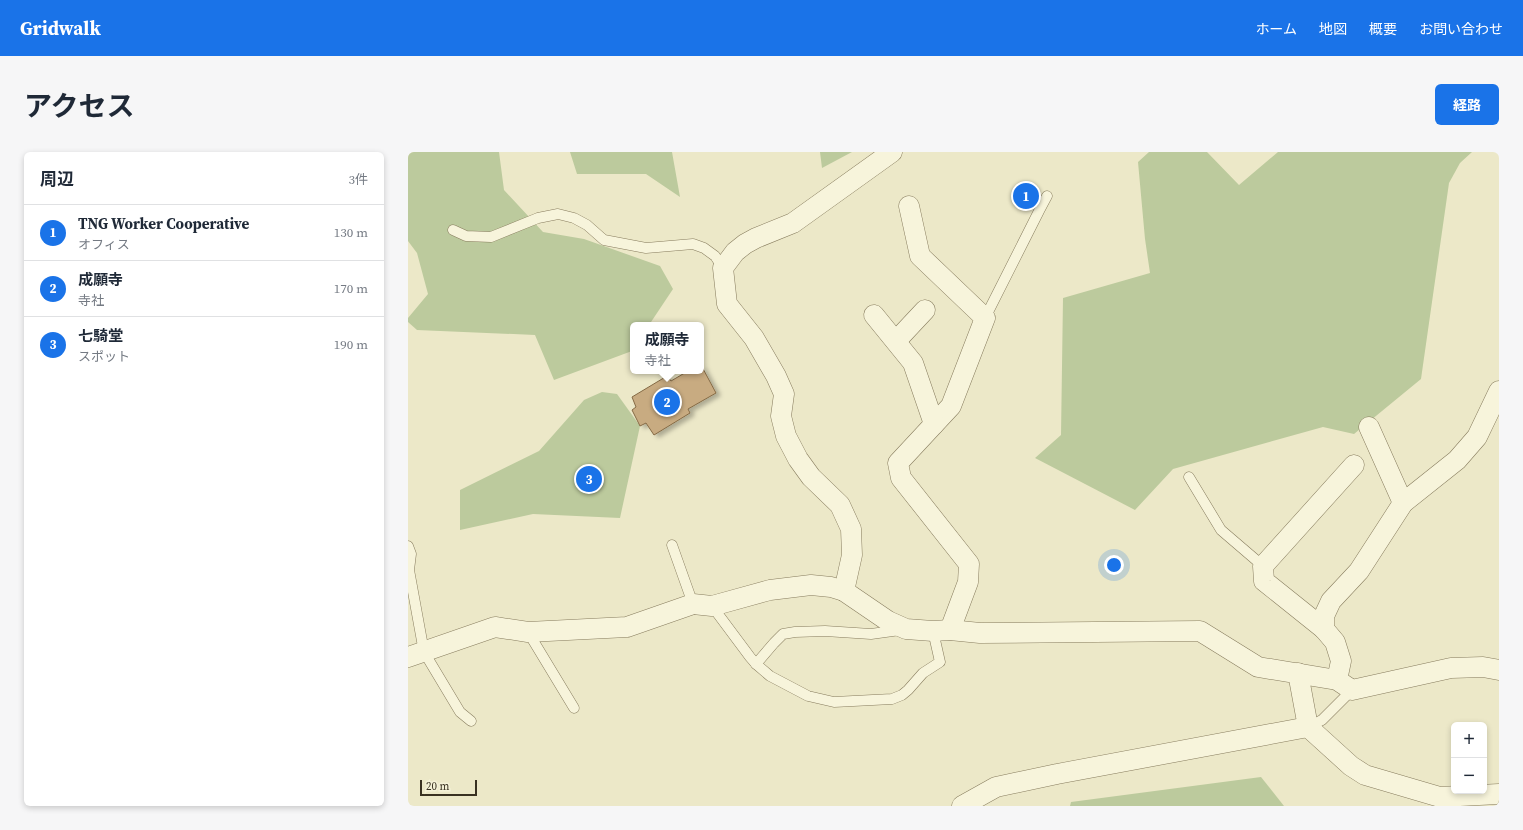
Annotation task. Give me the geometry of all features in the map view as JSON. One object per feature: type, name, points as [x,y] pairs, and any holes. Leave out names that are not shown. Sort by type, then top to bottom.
[{"type":"street","points":[[844,591],[852,555],[851,529],[840,505],[811,477],[798,459],[786,436],[782,416],[784,394],[776,376],[754,338],[727,304],[722,268],[735,252],[745,244],[794,223],[892,152]]},
{"type":"street","points":[[909,206],[920,256],[985,318],[951,406],[898,463],[900,478],[969,564],[968,582],[942,631]]},
{"type":"street","points":[[896,341],[926,310]]},
{"type":"street","points":[[874,315],[913,363],[934,424]]},
{"type":"street","points":[[1324,629],[1324,616],[1331,601],[1359,571],[1403,503],[1457,460],[1477,437],[1499,391]]},
{"type":"street","points":[[1369,427],[1403,503]]},
{"type":"street","points":[[1345,685],[1336,642],[1324,629],[1264,581],[1263,566],[1354,465]]},
{"type":"street","points":[[416,654],[494,627],[528,632],[627,627],[703,605],[770,590],[811,585],[831,587],[844,591],[888,621],[906,629],[980,633],[1200,632],[1258,667],[1298,673],[1345,685],[1451,668],[1483,668],[1499,670]]},
{"type":"street","points":[[1298,673],[1308,727],[1351,766],[1365,775],[1440,797],[1499,794]]},
{"type":"street","points":[[962,806],[996,787],[1057,774],[1308,727]]},
{"type":"lane","points":[[985,318],[1047,196]]},
{"type":"lane","points":[[453,230],[466,236],[491,237],[538,218],[558,214],[574,218],[587,225],[604,240],[646,248],[693,244],[704,248],[715,256],[722,268]]},
{"type":"lane","points":[[1189,477],[1220,530],[1263,566]]},
{"type":"lane","points":[[672,545],[703,605],[756,664],[770,676],[808,696],[834,702],[892,698],[902,695],[923,673],[940,662],[942,631]]},
{"type":"lane","points":[[408,546],[411,554],[409,570],[416,654],[460,712],[471,721]]},
{"type":"lane","points":[[756,664],[783,634],[795,632],[871,634],[906,629]]},
{"type":"lane","points":[[528,632],[574,708]]},
{"type":"lane","points":[[1308,727],[1322,720],[1345,685]]},
{"type":"green space","points":[[408,152],[499,152],[504,190],[543,232],[584,239],[660,266],[673,289],[651,322],[630,322],[630,352],[554,380],[535,335],[417,330],[408,322],[408,318],[428,294],[417,253],[408,241]]},
{"type":"green space","points":[[570,152],[672,152],[680,197],[646,174],[577,174]]},
{"type":"green space","points":[[820,152],[852,152],[822,168]]},
{"type":"green space","points":[[1149,152],[1207,152],[1239,185],[1278,152],[1472,152],[1460,163],[1449,183],[1421,379],[1354,434],[1323,427],[1173,469],[1135,510],[1035,458],[1061,435],[1063,298],[1150,273],[1145,239],[1138,162]]},
{"type":"green space","points":[[602,392],[617,394],[640,426],[620,518],[533,514],[460,530],[460,490],[539,451],[584,400]]},
{"type":"green space","points":[[1261,777],[1284,806],[1070,806],[1071,802]]},
{"type":"building","points":[[704,371],[716,393],[688,409],[690,413],[654,435],[646,423],[640,426],[632,410],[636,407],[632,397],[667,376],[671,381],[683,374],[704,374]]},
{"type":"building","points":[[590,469],[598,475],[597,485],[586,490],[579,483],[580,474]]},
{"type":"place","name":"TNG Worker Cooperative","points":[[1026,196]]},
{"type":"place","name":"成願寺","points":[[667,402]]},
{"type":"place","name":"七騎堂","points":[[589,479]]}]
